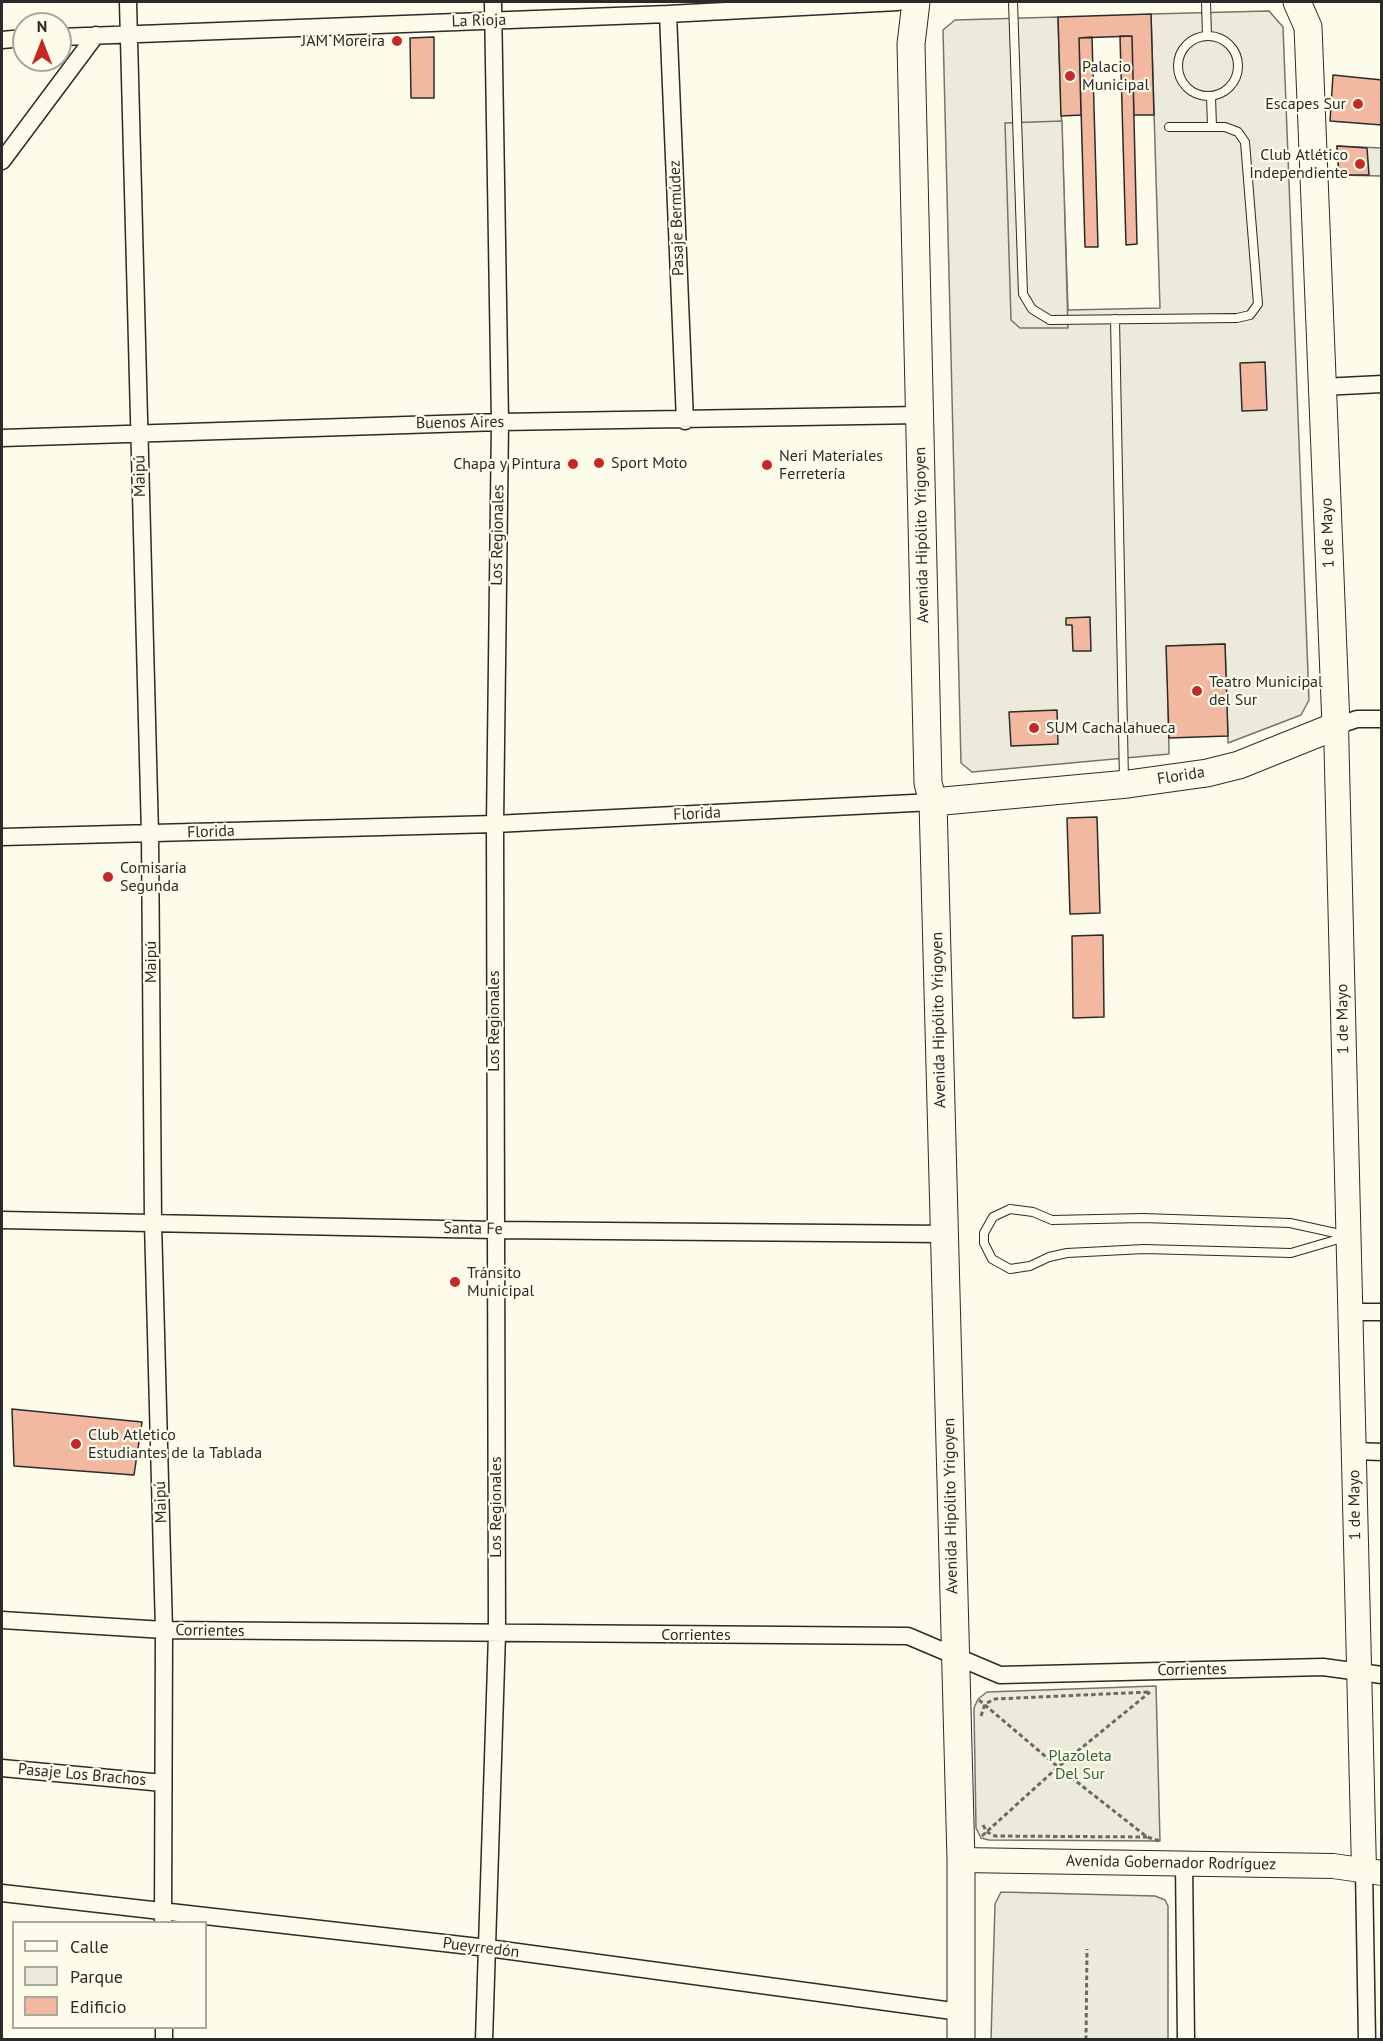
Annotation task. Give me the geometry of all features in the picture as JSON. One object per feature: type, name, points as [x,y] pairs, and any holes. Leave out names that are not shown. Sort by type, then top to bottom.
[{"type":"main road","name":"Avenida Hipólito Yrigoyen","points":[[916,2],[911,44],[928,783],[933,802],[961,1860],[961,2040]]},
{"type":"main road","name":"1 de Mayo","points":[[1297,2],[1308,27],[1336,726]]},
{"type":"main road","name":"Florida","points":[[933,802],[1124,784],[1207,773],[1239,765],[1336,726]]},
{"type":"street","name":"Maipú","points":[[128,2],[150,834],[153,1223],[164,1630],[163,1917]]},
{"type":"street","name":"Los Regionales","points":[[484,2040],[496,1634],[495,824],[500,422],[493,2]]},
{"type":"street","name":"La Rioja","points":[[72,36],[668,14],[898,2]]},
{"type":"street","name":"Pasaje Bermúdez","points":[[668,14],[685,421]]},
{"type":"street","points":[[2,162],[96,35]]},
{"type":"street","points":[[1322,387],[1382,384]]},
{"type":"street","name":"Buenos Aires","points":[[2,438],[500,422],[685,421],[920,415]]},
{"type":"street","name":"Florida","points":[[1336,726],[1357,719],[1382,719]]},
{"type":"street","name":"1 de Mayo","points":[[1336,726],[1354,1451],[1370,1674],[1373,1872],[1367,2040]]},
{"type":"street","name":"Florida","points":[[2,837],[495,824],[933,802]]},
{"type":"street","name":"Santa Fe","points":[[2,1220],[494,1230],[944,1234]]},
{"type":"street","points":[[1350,1311],[1382,1312]]},
{"type":"street","points":[[1354,1451],[1382,1452]]},
{"type":"street","name":"Corrientes","points":[[2,1620],[164,1630],[908,1636],[1000,1675],[1323,1667],[1370,1674]]},
{"type":"street","name":"Pasaje Los Brachos","points":[[2,1768],[164,1783]]},
{"type":"street","name":"Avenida Gobernador Rodríguez","points":[[961,1860],[1333,1866],[1373,1872]]},
{"type":"street","points":[[1185,1863],[1186,2040]]},
{"type":"street","name":"Pueyrredón","points":[[2,1893],[205,1921]]},
{"type":"street","name":"Pueyrredón","points":[[207,1921],[488,1948],[960,2012]]},
{"type":"lane","points":[[1013,2],[1023,294],[1032,309],[1050,320],[1237,318],[1250,315],[1258,304],[1245,142],[1239,132],[1225,127],[1169,127]]},
{"type":"lane","points":[[1206,2],[1207,36]]},
{"type":"lane","points":[[1207,36],[1225,41],[1237,56],[1239,65],[1238,74],[1228,90],[1211,96],[1192,92],[1180,78],[1178,68],[1179,58],[1190,43],[1207,36]]},
{"type":"lane","points":[[1211,96],[1212,127]]},
{"type":"lane","points":[[1116,319],[1124,784]]},
{"type":"lane","points":[[1010,1209],[1033,1212],[1052,1220],[1143,1218],[1290,1223],[1349,1236],[1291,1252],[1144,1249],[1067,1253],[1049,1257],[1030,1266],[1010,1269],[992,1259],[984,1243],[984,1233],[993,1217],[1010,1209]]},
{"type":"path","points":[[961,1860],[987,1832],[1058,1767],[1156,1686]]},
{"type":"path","points":[[985,1704],[995,1699],[1149,1692]]},
{"type":"path","points":[[978,1699],[1058,1767],[1147,1837]]},
{"type":"path","points":[[981,1725],[985,1704]]},
{"type":"path","points":[[983,1814],[983,1825],[987,1832],[995,1836],[1147,1837],[1160,1841]]},
{"type":"path","points":[[1086,2040],[1087,1949]]},
{"type":"green space","points":[[1269,11],[1283,27],[1309,700],[1301,715],[1228,743],[1225,644],[1167,646],[1169,754],[972,772],[961,763],[943,30],[955,20],[1058,17],[1068,310],[1160,308],[1151,14]]},
{"type":"green space","name":"Club Atlético Independiente","points":[[1337,146],[1381,148],[1381,176],[1339,175]]},
{"type":"green space","name":"Plazoleta Del Sur","points":[[1156,1686],[1160,1841],[989,1840],[981,1838],[976,1828],[974,1708],[978,1699],[987,1692]]},
{"type":"green space","points":[[1001,1892],[1155,1896],[1165,1900],[1168,1906],[1168,2039],[991,2039],[995,1904]]},
{"type":"shaded area","points":[[1062,121],[1068,328],[1020,328],[1011,320],[1005,123]]},
{"type":"building","name":"Palacio Municipal","points":[[1151,14],[1154,115],[1134,115],[1132,36],[1079,38],[1081,115],[1061,116],[1058,17]]},
{"type":"building","points":[[1120,36],[1132,36],[1137,244],[1126,245]]},
{"type":"building","points":[[434,37],[434,98],[411,98],[410,38]]},
{"type":"building","points":[[1092,37],[1098,247],[1085,247],[1079,38]]},
{"type":"building","points":[[1333,75],[1382,80],[1382,125],[1330,121]]},
{"type":"building","name":"Club Atlético Independiente","points":[[1337,146],[1367,148],[1369,175],[1339,175]]},
{"type":"building","points":[[1265,362],[1267,410],[1242,411],[1240,363]]},
{"type":"building","points":[[1090,617],[1091,651],[1073,651],[1072,625],[1066,625],[1066,618]]},
{"type":"building","name":"Teatro Municipal del Sur","points":[[1225,644],[1228,736],[1169,738],[1166,646]]},
{"type":"building","name":"SUM Cachalahueca","points":[[1057,710],[1058,744],[1011,746],[1009,712]]},
{"type":"building","points":[[1097,817],[1100,913],[1070,914],[1067,818]]},
{"type":"building","points":[[1103,935],[1104,1017],[1073,1018],[1072,936]]},
{"type":"building","name":"Club Atletico Estudiantes de la Tablada","points":[[12,1409],[142,1422],[134,1475],[14,1466]]},
{"type":"place","name":"JAM Moreira","points":[[397,41]]},
{"type":"place","name":"Palacio Municipal","points":[[1070,76]]},
{"type":"place","name":"Escapes Sur","points":[[1358,104]]},
{"type":"place","name":"Club Atlético Independiente","points":[[1360,164]]},
{"type":"place","name":"Sport Moto","points":[[599,463]]},
{"type":"place","name":"Chapa y Pintura","points":[[573,464]]},
{"type":"place","name":"Neri Materiales Ferretería","points":[[767,465]]},
{"type":"place","name":"Teatro Municipal del Sur","points":[[1197,691]]},
{"type":"place","name":"SUM Cachalahueca","points":[[1034,728]]},
{"type":"place","name":"Comisaría Segunda","points":[[108,877]]},
{"type":"place","name":"Tránsito Municipal","points":[[455,1282]]},
{"type":"place","name":"Club Atletico Estudiantes de la Tablada","points":[[76,1444]]}]
